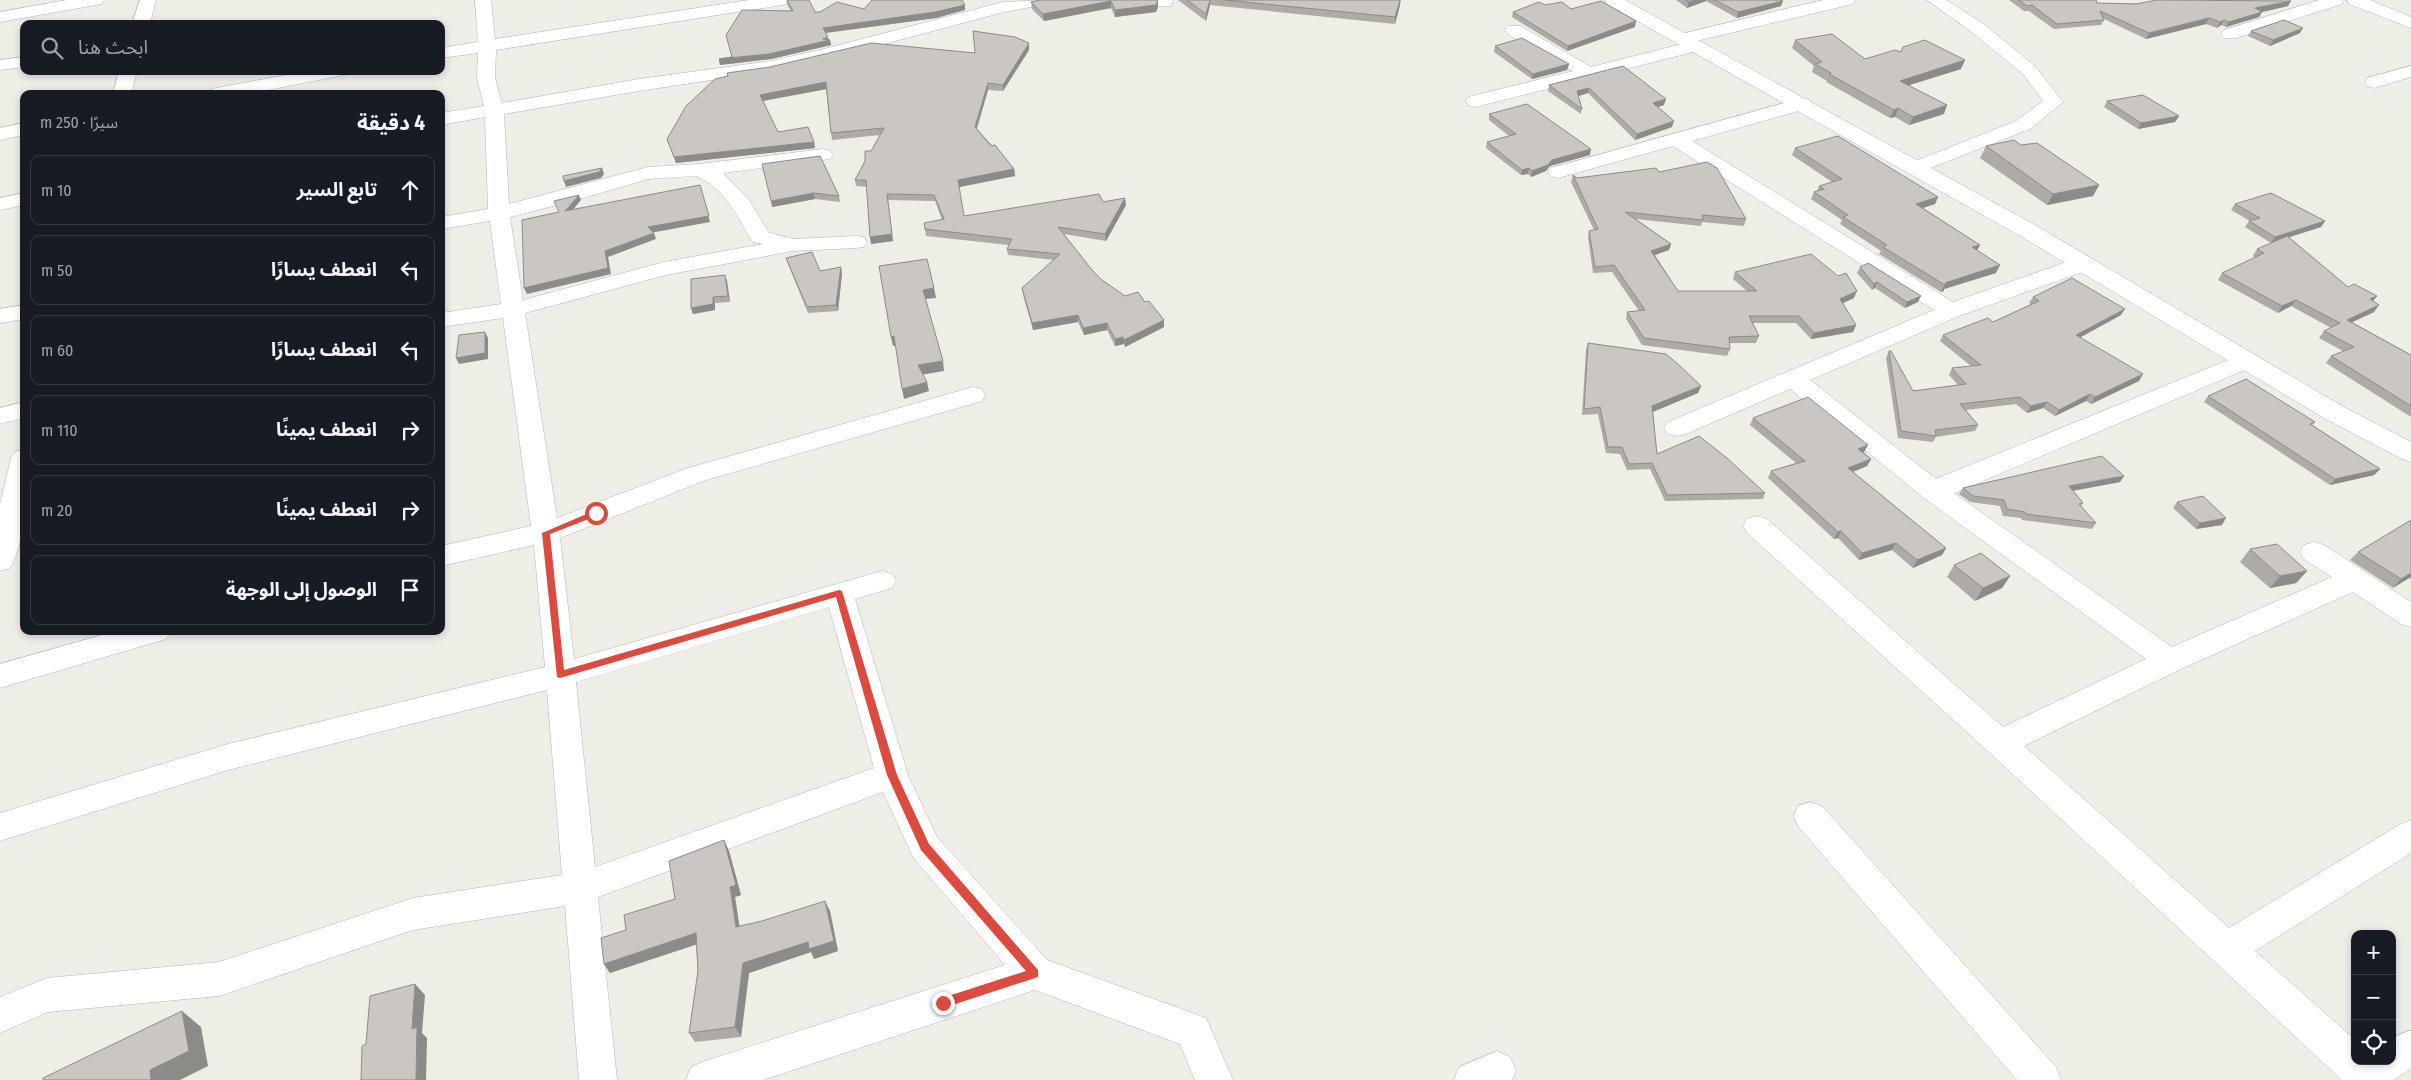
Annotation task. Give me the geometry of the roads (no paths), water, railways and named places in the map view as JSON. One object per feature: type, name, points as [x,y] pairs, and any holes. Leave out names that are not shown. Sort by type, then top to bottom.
[{"type":"street","points":[[0,29],[6,16],[26,0]]},
{"type":"street","points":[[6,16],[96,0]]},
{"type":"street","points":[[142,20],[148,0]]},
{"type":"street","points":[[483,0],[487,44],[486,78],[494,110],[499,213],[515,309],[546,533],[598,1080]]},
{"type":"street","points":[[445,51],[782,0]]},
{"type":"street","points":[[445,118],[639,85],[771,66],[826,54],[1003,7],[1041,0]]},
{"type":"street","points":[[1613,0],[1915,168],[2083,264],[2333,412],[2411,453]]},
{"type":"street","points":[[1475,101],[1589,73],[1782,14],[1847,0]]},
{"type":"street","points":[[1915,168],[2023,125],[2054,102],[2029,70],[1979,29],[1935,0]]},
{"type":"street","points":[[2230,34],[2336,0]]},
{"type":"street","points":[[2356,0],[2411,23]]},
{"type":"street","points":[[1514,30],[1589,73]]},
{"type":"street","points":[[0,65],[20,62]]},
{"type":"street","points":[[2374,82],[2411,70]]},
{"type":"street","points":[[123,90],[127,75]]},
{"type":"street","points":[[237,90],[318,75]]},
{"type":"street","points":[[1558,172],[1802,104]]},
{"type":"street","points":[[0,134],[20,130]]},
{"type":"street","points":[[1676,139],[1951,311]]},
{"type":"street","points":[[445,222],[499,213],[648,174],[822,156]]},
{"type":"street","points":[[699,170],[720,179],[742,204],[761,237],[794,245]]},
{"type":"street","points":[[0,204],[20,199]]},
{"type":"street","points":[[445,319],[515,309],[664,269],[794,245],[856,242]]},
{"type":"street","points":[[1677,428],[1951,311],[2083,264]]},
{"type":"street","points":[[0,316],[20,313]]},
{"type":"street","points":[[1933,491],[2246,360]]},
{"type":"street","points":[[1793,379],[1933,491],[2170,661]]},
{"type":"street","points":[[445,555],[546,533],[697,474],[838,432],[973,395]]},
{"type":"street","points":[[0,416],[20,411]]},
{"type":"street","points":[[0,561],[20,475]]},
{"type":"street","points":[[1757,526],[2000,743],[2226,949],[2376,1069],[2411,1048]]},
{"type":"street","points":[[2314,552],[2411,616]]},
{"type":"street","points":[[2000,743],[2170,661],[2355,580]]},
{"type":"street","points":[[0,827],[228,757],[560,675],[882,581]]},
{"type":"street","points":[[839,593],[892,775],[925,847],[1034,973],[1192,1031],[1214,1080]]},
{"type":"street","points":[[0,676],[142,635]]},
{"type":"street","points":[[0,1015],[47,995],[219,979],[414,914],[580,888],[892,775]]},
{"type":"street","points":[[1810,816],[2042,1080]]},
{"type":"street","points":[[2226,949],[2411,835]]},
{"type":"street","points":[[705,1080],[1034,973]]}]
